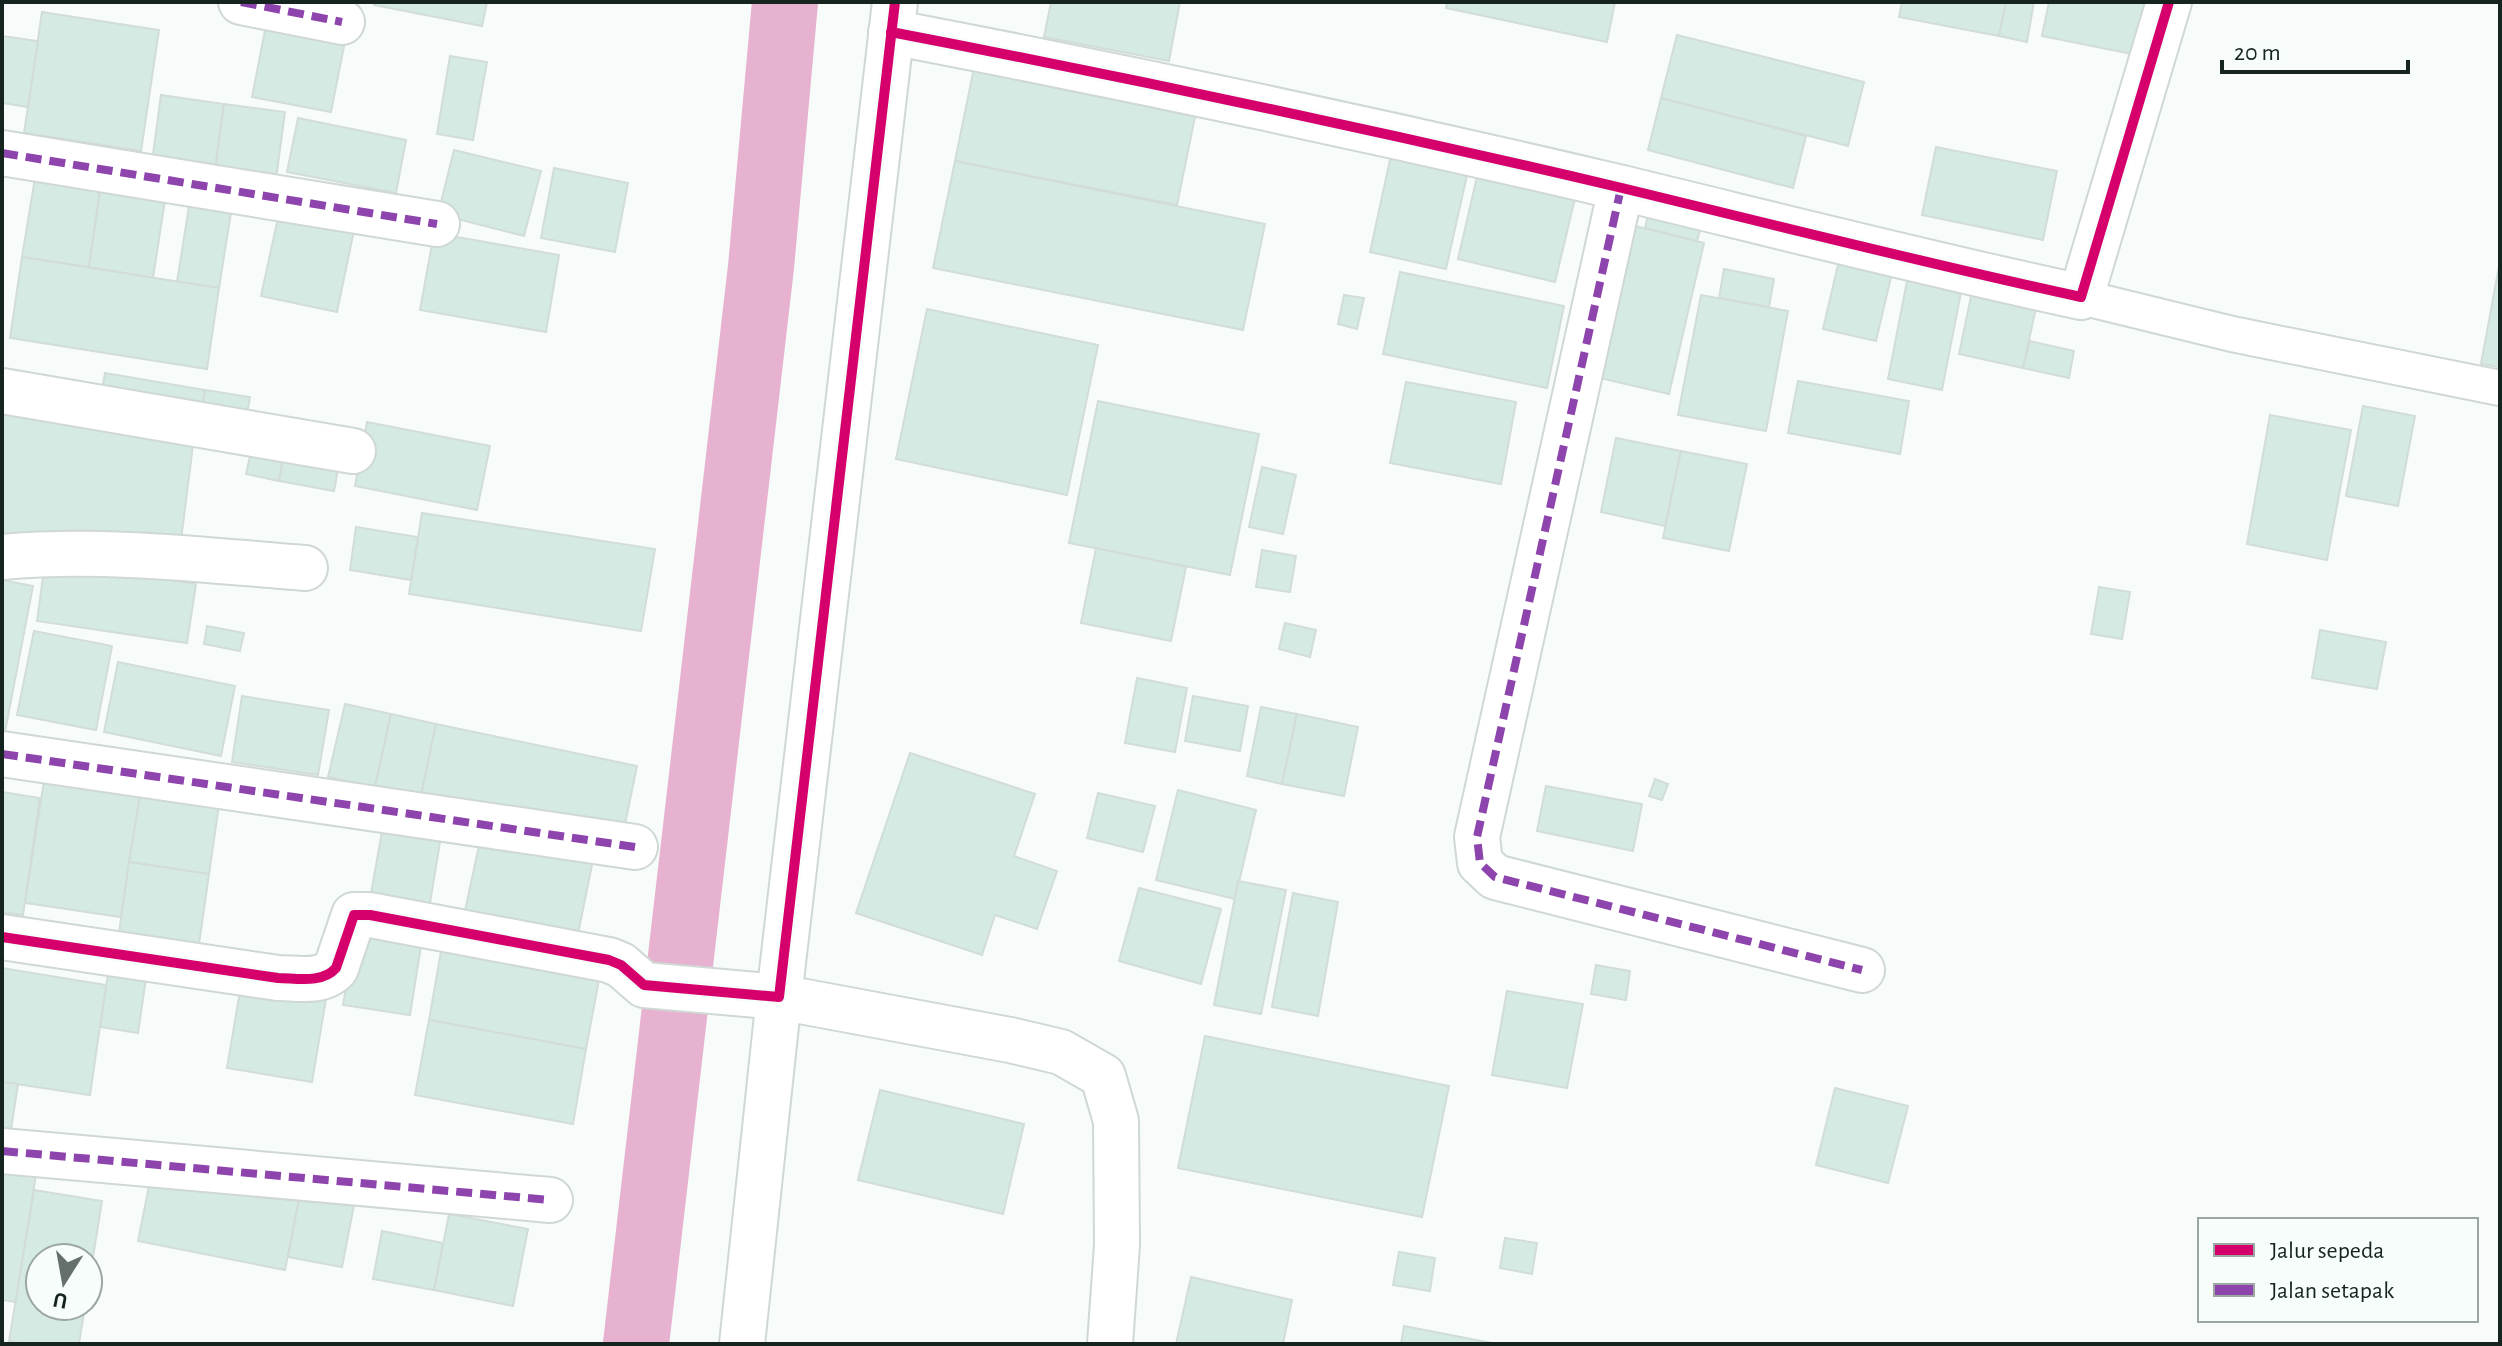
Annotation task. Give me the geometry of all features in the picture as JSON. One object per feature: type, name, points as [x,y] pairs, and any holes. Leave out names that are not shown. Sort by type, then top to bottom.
[{"type":"street","points":[[241,2],[342,22]]},
{"type":"street","points":[[742,1344],[766,996],[893,17],[1168,85],[2081,297],[2169,2]]},
{"type":"street","points":[[2,153],[437,224]]},
{"type":"street","points":[[1621,188],[1477,837],[1480,863],[1495,877],[1862,970]]},
{"type":"street","points":[[2,391],[353,451]]},
{"type":"street","points":[[2,557],[51,553],[138,554],[305,568]]},
{"type":"street","points":[[2,754],[635,847]]},
{"type":"street","points":[[2,937],[278,978],[317,978],[330,975],[336,968],[354,915],[370,915],[609,960],[621,965],[644,985],[766,996],[1061,1052],[1103,1076],[1116,1121],[1117,1245],[1110,1344]]},
{"type":"street","points":[[2,1151],[550,1200]]},
{"type":"lane","points":[[2081,297],[2232,334],[2500,388]]},
{"type":"building","points":[[375,2],[487,2],[482,26],[374,5]]},
{"type":"building","points":[[1051,2],[1180,2],[1169,61],[1044,37]]},
{"type":"building","points":[[1447,2],[1615,2],[1607,42],[1446,8]]},
{"type":"building","points":[[1902,2],[2006,2],[1999,36],[1899,17]]},
{"type":"building","points":[[2006,2],[2034,2],[2027,42],[1999,36]]},
{"type":"building","points":[[2049,2],[2158,2],[2147,57],[2042,36]]},
{"type":"building","points":[[42,12],[159,30],[141,151],[24,133]]},
{"type":"building","points":[[268,15],[347,31],[331,112],[252,97]]},
{"type":"building","points":[[1677,35],[1864,82],[1848,146],[1661,98]]},
{"type":"building","points":[[2,36],[38,41],[28,107],[2,103]]},
{"type":"building","points":[[450,56],[487,62],[473,140],[437,134]]},
{"type":"building","points":[[974,68],[1196,112],[1177,205],[955,161]]},
{"type":"building","points":[[161,95],[224,104],[215,170],[152,162]]},
{"type":"building","points":[[1661,98],[1806,136],[1793,188],[1648,150]]},
{"type":"building","points":[[224,104],[285,112],[276,179],[215,170]]},
{"type":"building","points":[[298,118],[406,140],[396,193],[287,172]]},
{"type":"building","points":[[1393,146],[1470,162],[1446,269],[1370,252]]},
{"type":"building","points":[[1936,147],[2057,171],[2043,240],[1922,215]]},
{"type":"building","points":[[454,150],[541,171],[524,236],[438,214]]},
{"type":"building","points":[[955,161],[1265,224],[1243,330],[933,268]]},
{"type":"building","points":[[37,166],[102,177],[89,267],[22,257]]},
{"type":"building","points":[[554,168],[628,183],[615,252],[541,238]]},
{"type":"building","points":[[1479,168],[1577,190],[1555,282],[1458,259]]},
{"type":"building","points":[[102,177],[167,187],[153,278],[89,267]]},
{"type":"building","points":[[191,194],[233,200],[219,288],[177,282]]},
{"type":"building","points":[[281,204],[356,221],[337,312],[261,296]]},
{"type":"building","points":[[1650,207],[1703,220],[1697,241],[1645,228]]},
{"type":"building","points":[[1623,223],[1704,243],[1669,394],[1587,375]]},
{"type":"building","points":[[434,233],[559,255],[546,332],[420,310]]},
{"type":"building","points":[[1842,248],[1895,260],[1876,341],[1823,329]]},
{"type":"building","points":[[22,257],[219,288],[207,369],[10,338]]},
{"type":"building","points":[[2500,267],[2500,367],[2481,364]]},
{"type":"building","points":[[1724,269],[1774,279],[1769,307],[1719,298]]},
{"type":"building","points":[[1909,271],[1963,282],[1942,390],[1888,379]]},
{"type":"building","points":[[1400,272],[1564,306],[1547,388],[1383,354]]},
{"type":"building","points":[[1974,282],[2039,294],[2023,368],[1959,354]]},
{"type":"building","points":[[1344,295],[1364,298],[1357,329],[1338,324]]},
{"type":"building","points":[[1701,295],[1788,311],[1766,431],[1678,415]]},
{"type":"building","points":[[927,309],[1098,345],[1067,495],[896,459]]},
{"type":"building","points":[[2030,341],[2074,351],[2069,378],[2023,368]]},
{"type":"building","points":[[105,373],[205,390],[200,418],[100,402]]},
{"type":"building","points":[[1798,381],[1909,401],[1900,454],[1788,433]]},
{"type":"building","points":[[1406,382],[1516,402],[1501,484],[1390,463]]},
{"type":"building","points":[[205,390],[250,397],[245,426],[200,418]]},
{"type":"building","points":[[1098,401],[1259,434],[1230,575],[1069,543]]},
{"type":"building","points":[[2,404],[195,429],[179,556],[2,534]]},
{"type":"building","points":[[2363,406],[2415,416],[2398,506],[2346,496]]},
{"type":"building","points":[[2270,415],[2351,430],[2327,560],[2247,544]]},
{"type":"building","points":[[367,422],[490,446],[477,510],[355,486]]},
{"type":"building","points":[[1616,438],[1681,451],[1665,526],[1601,512]]},
{"type":"building","points":[[252,447],[284,453],[279,481],[246,474]]},
{"type":"building","points":[[1681,451],[1747,464],[1729,551],[1663,538]]},
{"type":"building","points":[[284,453],[339,464],[334,491],[279,481]]},
{"type":"building","points":[[1262,467],[1296,475],[1283,534],[1249,527]]},
{"type":"building","points":[[422,513],[655,549],[641,631],[409,594]]},
{"type":"building","points":[[356,527],[418,537],[411,580],[350,570]]},
{"type":"building","points":[[1096,548],[1186,567],[1171,641],[1081,623]]},
{"type":"building","points":[[1262,550],[1296,556],[1290,592],[1256,587]]},
{"type":"building","points":[[45,562],[196,584],[187,643],[37,621]]},
{"type":"building","points":[[2,580],[33,586],[4,737],[2,737]]},
{"type":"building","points":[[2099,587],[2130,592],[2122,639],[2091,634]]},
{"type":"building","points":[[1285,623],[1316,630],[1310,657],[1279,649]]},
{"type":"building","points":[[207,626],[244,633],[240,651],[204,644]]},
{"type":"building","points":[[2320,630],[2386,642],[2377,689],[2312,678]]},
{"type":"building","points":[[34,631],[112,646],[96,730],[17,715]]},
{"type":"building","points":[[118,662],[235,686],[221,756],[104,732]]},
{"type":"building","points":[[1137,678],[1187,688],[1175,752],[1125,743]]},
{"type":"building","points":[[242,696],[329,710],[318,775],[232,762]]},
{"type":"building","points":[[1193,696],[1248,706],[1240,751],[1185,741]]},
{"type":"building","points":[[345,704],[391,714],[375,787],[328,777]]},
{"type":"building","points":[[1261,707],[1297,714],[1282,784],[1247,776]]},
{"type":"building","points":[[391,714],[436,724],[421,796],[375,787]]},
{"type":"building","points":[[1297,714],[1358,727],[1344,796],[1282,784]]},
{"type":"building","points":[[436,724],[637,766],[622,839],[421,796]]},
{"type":"building","points":[[910,753],[1035,794],[1014,856],[1057,871],[1037,929],[995,915],[982,955],[856,913]]},
{"type":"building","points":[[1655,779],[1668,784],[1662,800],[1649,796]]},
{"type":"building","points":[[44,781],[140,795],[121,917],[25,903]]},
{"type":"building","points":[[1546,786],[1642,804],[1633,851],[1537,831]]},
{"type":"building","points":[[1178,790],[1256,810],[1235,899],[1156,880]]},
{"type":"building","points":[[2,792],[40,798],[23,915],[2,912]]},
{"type":"building","points":[[1098,793],[1155,806],[1143,852],[1087,838]]},
{"type":"building","points":[[140,795],[220,798],[209,874],[129,862]]},
{"type":"building","points":[[383,826],[441,836],[429,909],[370,899]]},
{"type":"building","points":[[482,832],[594,855],[577,939],[464,915]]},
{"type":"building","points":[[129,862],[209,874],[198,951],[118,940]]},
{"type":"building","points":[[1238,881],[1286,890],[1261,1014],[1214,1005]]},
{"type":"building","points":[[1139,888],[1221,909],[1201,984],[1119,961]]},
{"type":"building","points":[[1293,893],[1338,902],[1318,1016],[1272,1007]]},
{"type":"building","points":[[358,916],[424,927],[410,1015],[343,1005]]},
{"type":"building","points":[[443,940],[601,969],[586,1049],[429,1020]]},
{"type":"building","points":[[110,960],[148,965],[138,1033],[100,1027]]},
{"type":"building","points":[[1596,965],[1630,971],[1626,1000],[1591,994]]},
{"type":"building","points":[[2,968],[106,985],[90,1095],[2,1082]]},
{"type":"building","points":[[241,985],[326,999],[312,1082],[227,1068]]},
{"type":"building","points":[[1507,991],[1583,1004],[1567,1088],[1492,1075]]},
{"type":"building","points":[[429,1020],[586,1049],[573,1124],[415,1095]]},
{"type":"building","points":[[1205,1036],[1449,1086],[1422,1217],[1178,1168]]},
{"type":"building","points":[[2,1082],[18,1084],[10,1136],[2,1135]]},
{"type":"building","points":[[1835,1088],[1908,1106],[1888,1183],[1816,1165]]},
{"type":"building","points":[[880,1090],[1024,1124],[1003,1214],[858,1180]]},
{"type":"building","points":[[2,1163],[37,1168],[16,1302],[2,1300]]},
{"type":"building","points":[[153,1166],[300,1194],[285,1270],[138,1241]]},
{"type":"building","points":[[302,1184],[356,1195],[342,1267],[288,1257]]},
{"type":"building","points":[[34,1190],[102,1201],[95,1242],[25,1242]]},
{"type":"building","points":[[449,1214],[528,1229],[513,1306],[434,1290]]},
{"type":"building","points":[[382,1231],[443,1243],[434,1290],[373,1279]]},
{"type":"building","points":[[1505,1238],[1537,1243],[1532,1274],[1500,1268]]},
{"type":"building","points":[[24,1250],[24,1322],[82,1322],[79,1344],[9,1341]]},
{"type":"building","points":[[1399,1252],[1435,1258],[1430,1291],[1393,1285]]},
{"type":"building","points":[[1191,1277],[1292,1300],[1283,1344],[1176,1344]]},
{"type":"building","points":[[1404,1326],[1497,1344],[1401,1344]]},
{"type":"waterway","points":[[636,1344],[761,267],[785,2]]},
{"type":"marked path","points":[[241,2],[342,22]]},
{"type":"marked path","points":[[2,153],[437,224]]},
{"type":"marked path","points":[[1621,188],[1477,837],[1480,863],[1495,877],[1862,970]]},
{"type":"marked path","points":[[2,754],[635,847]]},
{"type":"marked path","points":[[2,1151],[550,1200]]},
{"type":"cycle path","points":[[2,937],[278,978],[308,979],[324,976],[336,968],[354,915],[370,915],[609,960],[621,965],[644,985],[779,997],[895,2]]},
{"type":"cycle path","points":[[891,32],[1440,146],[2081,297],[2169,2]]}]
